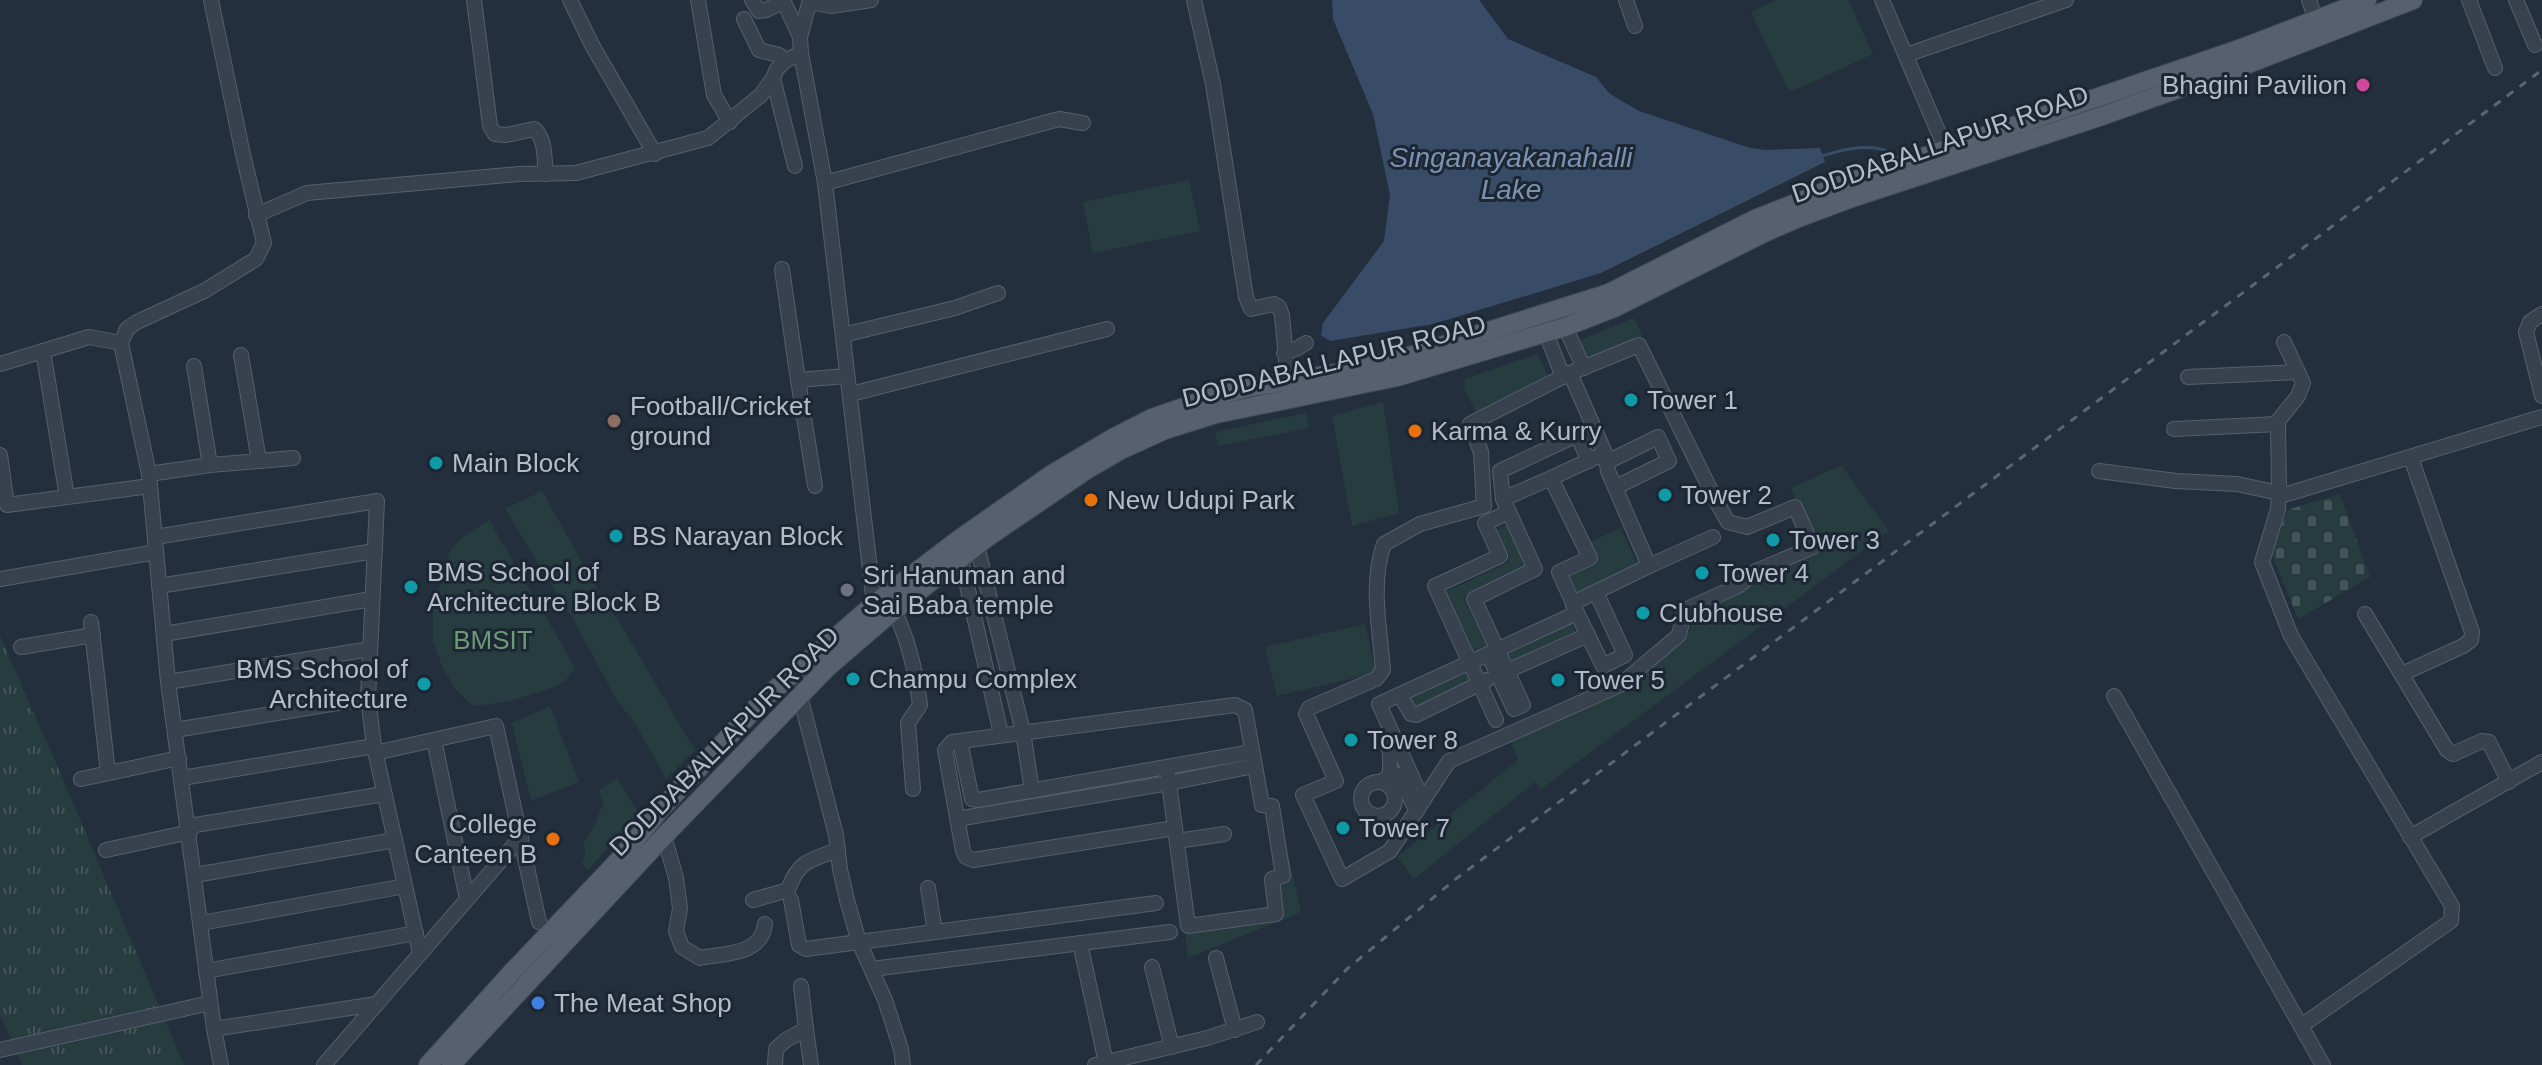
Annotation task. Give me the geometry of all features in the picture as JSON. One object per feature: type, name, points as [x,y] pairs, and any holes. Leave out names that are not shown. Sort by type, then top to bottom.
[{"type":"main road","name":"DODDABALLAPUR ROAD","points":[[451,1065],[664,836],[885,611],[1003,507],[1111,439],[1152,418],[1210,398],[1400,359],[1609,293],[1755,219],[2085,122],[2245,56],[2316,20],[2367,0]]},
{"type":"main road","name":"DODDABALLAPUR ROAD","points":[[428,1065],[765,698],[977,546],[1088,469],[1121,450],[1165,430],[1216,414],[1397,377],[1565,327],[1614,308],[1775,228],[1901,174],[1946,150],[2413,0]]},
{"type":"street","points":[[211,0],[264,243],[256,259],[204,291],[137,322],[127,329],[121,343],[150,480],[168,682],[221,1065]]},
{"type":"street","points":[[474,0],[490,126],[495,134],[534,129],[539,132],[546,174]]},
{"type":"street","points":[[570,0],[592,45],[655,154]]},
{"type":"street","points":[[698,0],[714,95],[730,122]]},
{"type":"street","points":[[752,0],[759,11],[784,1],[800,37]]},
{"type":"street","points":[[871,0],[831,6],[810,1],[800,37],[825,183],[847,376],[885,611],[903,627],[920,705],[908,723],[913,789]]},
{"type":"street","points":[[1194,0],[1213,84],[1246,297],[1251,309],[1274,304],[1279,307],[1288,381]]},
{"type":"street","points":[[1626,0],[1635,26]]},
{"type":"street","points":[[1882,0],[1946,150]]},
{"type":"street","points":[[1906,55],[2066,0]]},
{"type":"street","points":[[2309,0],[2316,20]]},
{"type":"street","points":[[2469,0],[2495,68]]},
{"type":"street","points":[[2516,0],[2535,45]]},
{"type":"street","points":[[744,19],[759,50],[779,55],[785,61]]},
{"type":"street","points":[[256,215],[307,193],[430,181],[576,173],[655,154],[708,138],[761,95],[785,61],[801,53]]},
{"type":"street","points":[[773,78],[795,166]]},
{"type":"street","points":[[825,183],[1059,119],[1083,123]]},
{"type":"street","points":[[782,269],[815,486]]},
{"type":"street","points":[[843,335],[955,308],[998,293]]},
{"type":"street","points":[[2542,314],[2530,322],[2526,332],[2542,396]]},
{"type":"street","points":[[1565,327],[1573,373],[1606,457],[1608,471],[1649,566]]},
{"type":"street","points":[[851,394],[1107,329]]},
{"type":"street","points":[[1546,333],[1573,373]]},
{"type":"street","points":[[0,364],[89,337],[121,343]]},
{"type":"street","points":[[2284,342],[2303,383],[2298,396],[2278,424],[2278,509],[2262,562],[2291,636],[2452,906],[2451,921],[2301,1026]]},
{"type":"street","points":[[1284,353],[1306,343]]},
{"type":"street","points":[[1639,345],[1728,522],[1747,527],[1795,507],[1813,547],[1756,571],[1738,586],[1685,610],[1679,635],[1620,685],[1449,761],[1390,851],[1342,879],[1303,795],[1336,781],[1306,714],[1309,708],[1376,679],[1383,670],[1377,591],[1379,558],[1384,544],[1420,524],[1484,506],[1481,452],[1470,424],[1573,373],[1639,345]]},
{"type":"street","points":[[43,351],[67,497]]},
{"type":"street","points":[[241,355],[259,461]]},
{"type":"street","points":[[194,366],[210,465]]},
{"type":"street","points":[[2188,377],[2298,372]]},
{"type":"street","points":[[798,380],[847,376]]},
{"type":"street","points":[[2099,471],[2176,481],[2237,484],[2287,494],[2542,417]]},
{"type":"street","points":[[2174,429],[2278,424]]},
{"type":"street","points":[[1502,673],[1474,599],[1535,569],[1506,505],[1500,471],[1577,435],[1589,461]]},
{"type":"street","points":[[1496,720],[1435,586],[1500,556],[1485,523],[1506,505],[1551,478],[1589,461],[1658,437],[1669,461],[1616,487]]},
{"type":"street","points":[[0,455],[7,505],[67,497],[210,465],[293,458]]},
{"type":"street","points":[[2402,674],[2463,646],[2471,640],[2472,632],[2411,458]]},
{"type":"street","points":[[1551,478],[1590,558],[1559,572],[1603,666],[1625,655],[1596,592]]},
{"type":"street","points":[[0,579],[155,544],[377,501],[368,698],[374,750],[420,953]]},
{"type":"street","points":[[1381,782],[1390,775],[1391,767],[1388,743],[1376,710],[1379,704],[1493,652],[1575,608],[1596,592],[1713,537]]},
{"type":"street","points":[[977,546],[1023,732],[1032,791]]},
{"type":"street","points":[[159,586],[375,551]]},
{"type":"street","points":[[961,559],[1001,734]]},
{"type":"street","points":[[164,634],[372,599]]},
{"type":"street","points":[[2365,614],[2447,750],[2453,754],[2482,741],[2489,742],[2509,782]]},
{"type":"street","points":[[21,647],[92,629],[108,773]]},
{"type":"street","points":[[1400,695],[1411,714],[1416,715],[1588,635]]},
{"type":"street","points":[[168,682],[370,649]]},
{"type":"street","points":[[800,696],[836,835],[840,869],[859,942],[885,1000],[903,1065]]},
{"type":"street","points":[[2114,696],[2323,1065]]},
{"type":"street","points":[[175,730],[368,698]]},
{"type":"street","points":[[1379,704],[1420,806]]},
{"type":"street","points":[[1168,776],[1176,834],[1188,926],[1276,914],[1272,879],[1283,876],[1272,806],[1262,805],[1245,710],[1235,705],[1051,731],[1001,734],[952,742],[945,750],[963,851],[966,857],[973,860],[1176,834],[1224,834]]},
{"type":"street","points":[[182,778],[374,750],[496,726],[539,922]]},
{"type":"street","points":[[434,740],[467,899]]},
{"type":"street","points":[[960,741],[972,799],[1168,776]]},
{"type":"street","points":[[81,779],[179,758]]},
{"type":"street","points":[[957,819],[1253,759]]},
{"type":"street","points":[[2410,837],[2538,764],[2542,780]]},
{"type":"street","points":[[1398,775],[1420,806]]},
{"type":"street","points":[[106,850],[189,829],[384,794]]},
{"type":"street","points":[[664,836],[676,878],[680,908],[676,931],[682,947],[700,958],[753,947],[764,936],[765,924]]},
{"type":"street","points":[[324,1065],[521,837]]},
{"type":"street","points":[[195,875],[395,840]]},
{"type":"street","points":[[753,900],[783,893],[788,890],[797,868],[838,850]]},
{"type":"street","points":[[201,923],[405,886]]},
{"type":"street","points":[[928,888],[935,932]]},
{"type":"street","points":[[791,900],[801,948],[1156,903]]},
{"type":"street","points":[[872,969],[1170,932]]},
{"type":"street","points":[[206,971],[416,933]]},
{"type":"street","points":[[1080,943],[1100,1064],[1257,1022]]},
{"type":"street","points":[[1216,958],[1235,1030]]},
{"type":"street","points":[[1152,967],[1172,1047]]},
{"type":"street","points":[[801,986],[811,1065]]},
{"type":"street","points":[[0,1050],[210,1003]]},
{"type":"street","points":[[214,1029],[376,1004]]},
{"type":"street","points":[[775,1065],[776,1049],[806,1029]]},
{"type":"green space","points":[[1777,0],[1848,0],[1873,54],[1793,91],[1787,88],[1751,12]]},
{"type":"green space","points":[[1189,180],[1200,231],[1093,253],[1083,202]]},
{"type":"green space","points":[[1634,318],[1643,338],[1581,363],[1573,343]]},
{"type":"green space","points":[[1538,354],[1549,379],[1477,414],[1464,388],[1465,379]]},
{"type":"green space","points":[[1383,402],[1399,513],[1352,526],[1332,416]]},
{"type":"green space","points":[[1306,413],[1309,428],[1218,446],[1215,432]]},
{"type":"green space","points":[[1841,465],[1889,531],[1540,790],[1535,782],[1414,879],[1397,857],[1518,760],[1511,741],[1622,689],[1687,637],[1695,613],[1817,550],[1791,488]]},
{"type":"green space","points":[[542,491],[600,594],[695,750],[666,779],[505,509]]},
{"type":"green space","points":[[2340,494],[2370,577],[2298,619],[2272,554],[2287,510]]},
{"type":"green space","name":"BMSIT","points":[[489,520],[575,667],[566,680],[555,687],[510,701],[476,706],[455,688],[443,668],[433,642],[433,602],[443,580],[449,553],[460,539]]},
{"type":"green space","points":[[1507,525],[1526,567],[1463,596],[1486,645],[1470,652],[1443,593],[1509,562],[1495,531]]},
{"type":"green space","points":[[1621,528],[1638,566],[1577,593],[1569,575],[1598,562],[1589,542]]},
{"type":"green space","points":[[1570,621],[1576,634],[1510,665],[1504,652]]},
{"type":"green space","points":[[1365,624],[1376,673],[1277,696],[1265,647]]},
{"type":"green space","points":[[0,636],[184,1065],[22,1065],[0,1015]]},
{"type":"green space","points":[[1466,669],[1471,681],[1404,713],[1398,702]]},
{"type":"green space","points":[[550,706],[579,782],[531,801],[512,723]]},
{"type":"green space","points":[[617,778],[639,814],[588,870],[582,863],[585,857],[584,841],[604,807],[599,790]]},
{"type":"green space","points":[[1279,812],[1301,912],[1188,958],[1185,933],[1281,918],[1277,886],[1287,884],[1276,813]]},
{"type":"water","name":"Singanayakanahalli Lake","points":[[1332,0],[1479,0],[1508,39],[1596,77],[1610,94],[1639,111],[1750,148],[1820,148],[1825,162],[1601,273],[1433,324],[1330,341],[1321,335],[1323,323],[1384,241],[1390,195],[1373,114],[1333,19]]},
{"type":"waterway","points":[[1822,156],[1867,147],[1894,153],[1895,157]]},
{"type":"railway","points":[[1256,1065],[1347,969],[1457,878],[2542,70]]},
{"type":"place","name":"Bhagini Pavilion","points":[[2363,85]]},
{"type":"place","name":"Tower 1","points":[[1631,400]]},
{"type":"place","name":"Football/Cricket ground","points":[[614,421]]},
{"type":"place","name":"Karma & Kurry","points":[[1415,431]]},
{"type":"place","name":"Main Block","points":[[436,463]]},
{"type":"place","name":"Tower 2","points":[[1665,495]]},
{"type":"place","name":"New Udupi Park","points":[[1091,500]]},
{"type":"place","name":"BS Narayan Block","points":[[616,536]]},
{"type":"place","name":"Tower 3","points":[[1773,540]]},
{"type":"place","name":"Tower 4","points":[[1702,573]]},
{"type":"place","name":"BMS School of Architecture Block B","points":[[411,587]]},
{"type":"place","name":"Sri Hanuman and Sai Baba temple","points":[[847,590]]},
{"type":"place","name":"Clubhouse","points":[[1643,613]]},
{"type":"place","name":"Champu Complex","points":[[853,679]]},
{"type":"place","name":"Tower 5","points":[[1558,680]]},
{"type":"place","name":"BMS School of Architecture","points":[[424,684]]},
{"type":"place","name":"Tower 8","points":[[1351,740]]},
{"type":"place","name":"Tower 7","points":[[1343,828]]},
{"type":"place","name":"College Canteen B","points":[[553,839]]},
{"type":"place","name":"The Meat Shop","points":[[538,1003]]}]
